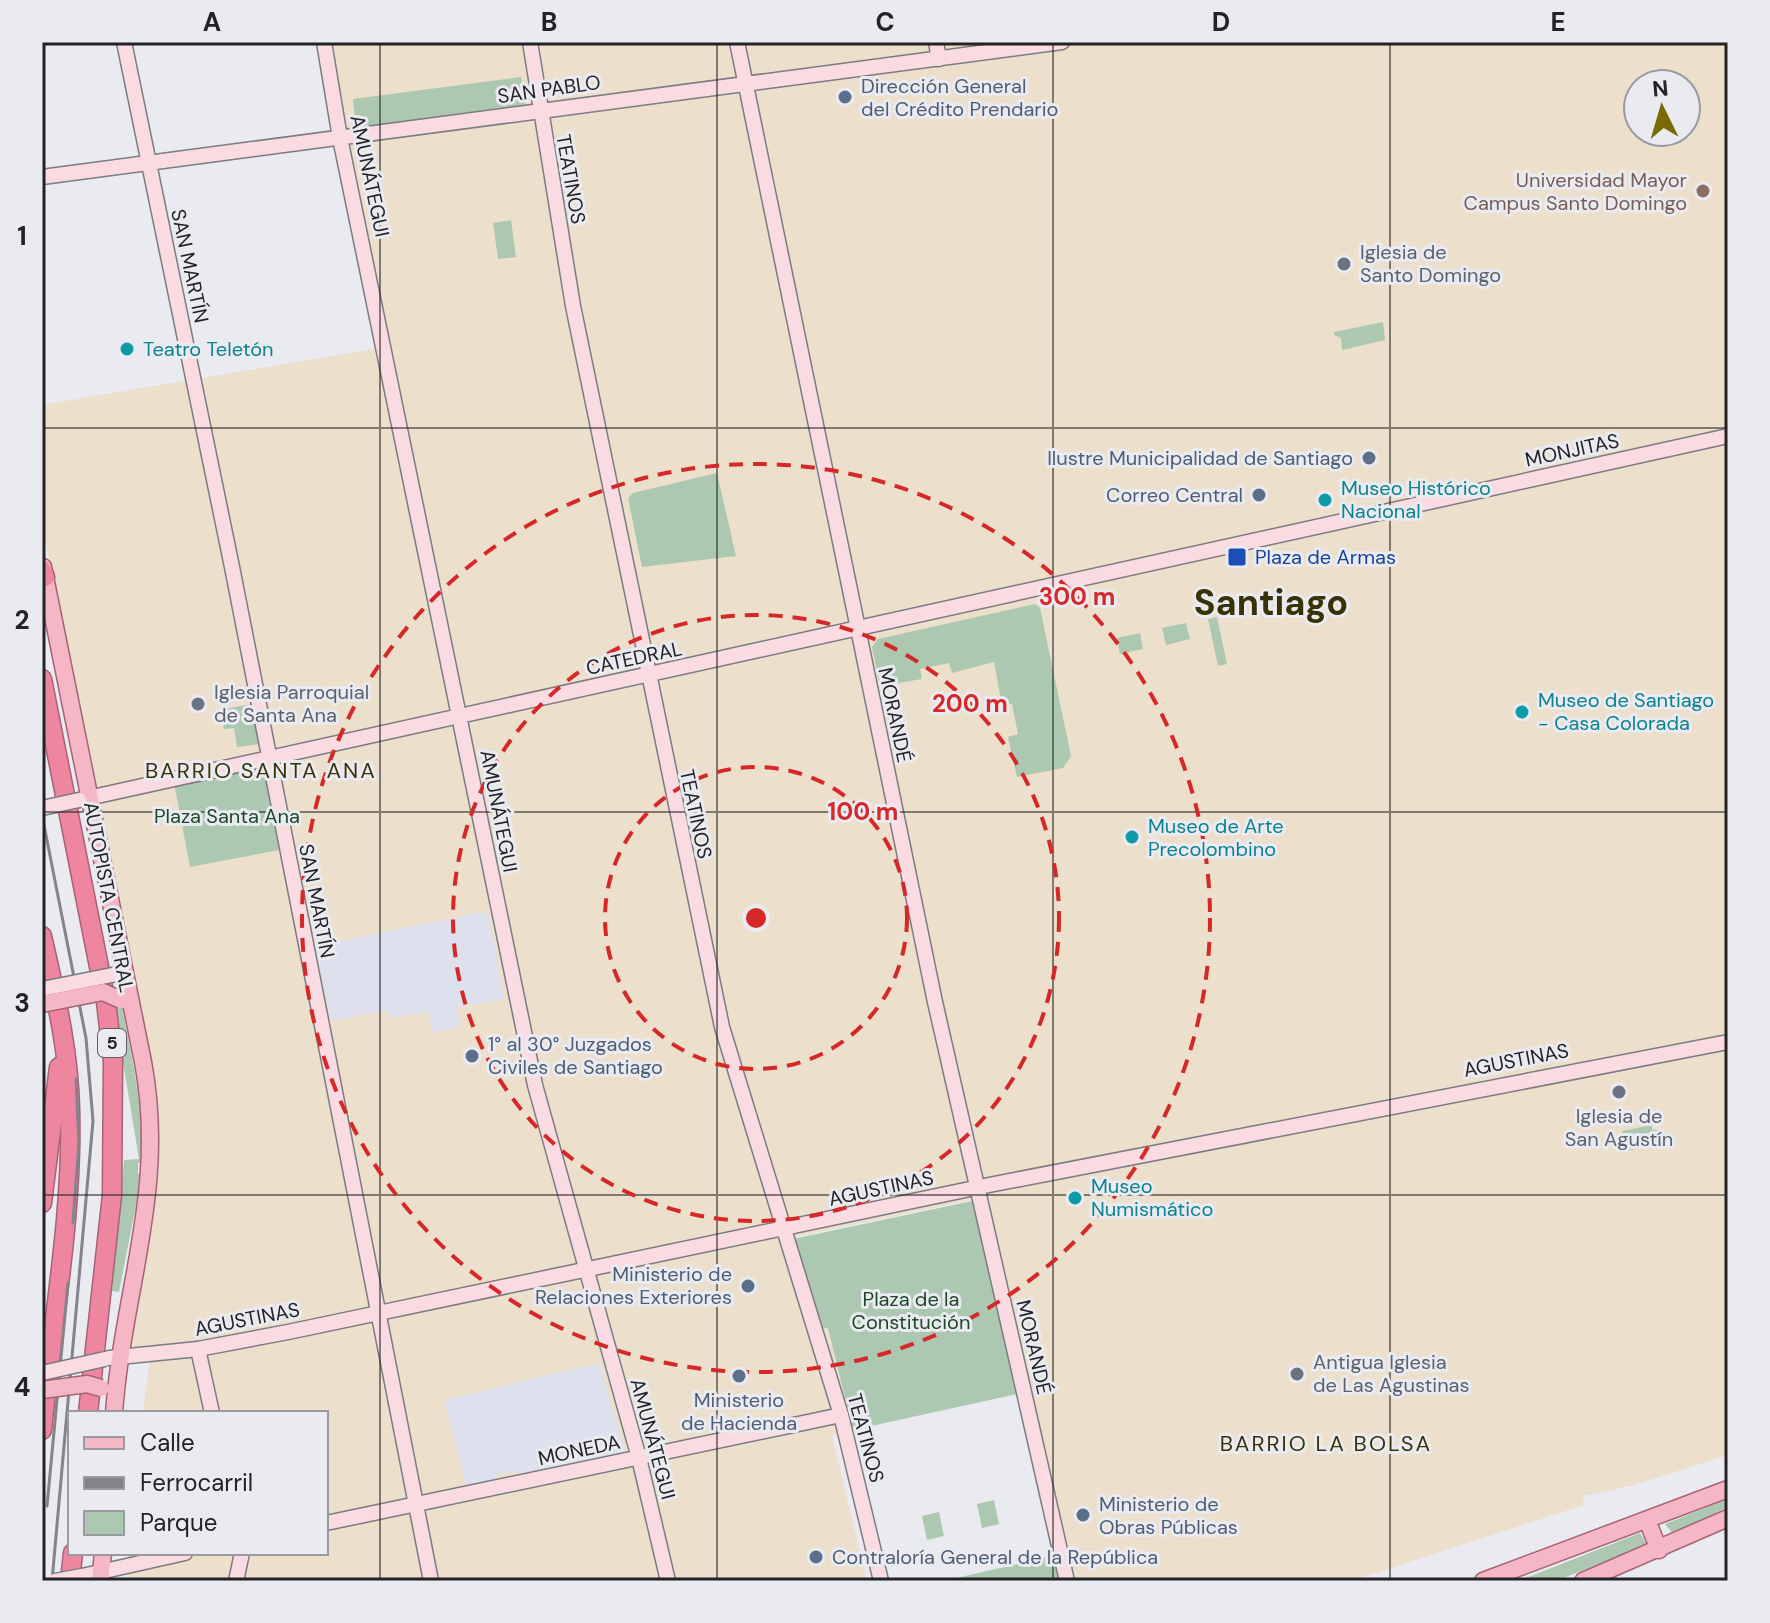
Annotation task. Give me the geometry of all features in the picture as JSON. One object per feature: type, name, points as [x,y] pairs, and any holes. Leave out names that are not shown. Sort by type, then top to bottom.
[{"type":"highway","name":"AUTOPISTA CENTRAL","points":[[42,679],[79,856],[113,1062],[112,1195],[88,1411]]},
{"type":"highway","points":[[42,936],[63,1028],[70,1107],[69,1183],[42,1430]]},
{"type":"highway","points":[[42,1203],[63,1028]]},
{"type":"highway","points":[[73,1555],[76,1578]]},
{"type":"main road","name":"SAN MARTÍN","points":[[124,42],[431,1581]]},
{"type":"main road","name":"AMUNÁTEGUI","points":[[324,42],[340,138],[534,1079],[639,1458],[668,1581]]},
{"type":"main road","name":"TEATINOS","points":[[530,42],[574,313],[726,1046],[841,1415],[881,1581]]},
{"type":"main road","name":"MORANDÉ","points":[[737,42],[856,631],[977,1187],[1067,1581]]},
{"type":"main road","points":[[936,42],[939,59]]},
{"type":"main road","name":"SAN PABLO","points":[[42,177],[1062,42]]},
{"type":"main road","name":"MONJITAS","points":[[1235,546],[1728,436]]},
{"type":"main road","name":"CATEDRAL","points":[[42,808],[1235,546]]},
{"type":"main road","points":[[43,570],[46,610],[83,800],[149,1096],[152,1144],[147,1207],[112,1358],[114,1406]]},
{"type":"main road","points":[[42,989],[120,973]]},
{"type":"main road","points":[[42,1004],[103,992],[126,1003]]},
{"type":"main road","name":"AGUSTINAS","points":[[42,1373],[112,1358],[198,1349],[587,1271],[977,1187],[1728,1042]]},
{"type":"main road","points":[[198,1349],[212,1411]]},
{"type":"main road","points":[[42,1390],[87,1384],[101,1388],[114,1406]]},
{"type":"main road","name":"MONEDA","points":[[328,1523],[841,1415]]},
{"type":"main road","points":[[1483,1581],[1728,1489]]},
{"type":"main road","points":[[1583,1581],[1728,1518]]},
{"type":"main road","points":[[1647,1520],[1659,1550]]},
{"type":"main road","points":[[101,1576],[103,1555]]},
{"type":"main road","points":[[55,1581],[101,1576],[178,1555]]},
{"type":"main road","points":[[236,1581],[242,1555]]},
{"type":"shaded area","points":[[317,42],[1728,42],[1728,1455],[1634,1485],[1583,1496],[1584,1505],[1351,1581],[1077,1581],[1029,1390],[1017,1394],[971,1200],[796,1237],[820,1329],[828,1328],[843,1379],[853,1430],[832,1436],[867,1581],[114,1581],[127,1577],[128,1555],[328,1555],[328,1411],[143,1411],[151,1348],[129,1349],[155,1167],[157,1107],[151,1059],[42,525],[42,405],[380,348]]},
{"type":"shaded area","points":[[483,912],[489,916],[504,999],[457,1007],[460,1027],[432,1033],[428,1012],[390,1018],[388,1010],[331,1021],[315,946]]},
{"type":"shaded area","points":[[599,1363],[626,1453],[517,1474],[515,1471],[495,1475],[495,1479],[466,1485],[444,1400]]},
{"type":"green space","points":[[521,77],[525,105],[356,127],[353,99]]},
{"type":"green space","points":[[511,220],[516,257],[498,259],[493,223]]},
{"type":"green space","points":[[1383,322],[1385,340],[1342,350],[1341,338],[1334,335],[1334,332]]},
{"type":"green space","points":[[717,473],[736,556],[642,567],[628,498],[633,493]]},
{"type":"green space","points":[[1035,604],[1040,608],[1071,756],[1063,768],[1017,777],[1008,737],[1018,734],[1012,704],[1002,705],[994,662],[952,673],[949,663],[920,669],[922,679],[880,686],[872,647],[878,639]]},
{"type":"green space","points":[[1217,617],[1227,664],[1218,666],[1208,619]]},
{"type":"green space","points":[[1186,623],[1190,639],[1166,645],[1162,628]]},
{"type":"green space","points":[[1140,633],[1143,649],[1120,654],[1117,638]]},
{"type":"green space","points":[[252,704],[259,744],[237,747],[234,728],[224,729],[220,710]]},
{"type":"green space","name":"Plaza Santa Ana","points":[[263,765],[279,850],[190,867],[174,783]]},
{"type":"green space","points":[[122,1007],[139,1104],[142,1163],[138,1163],[138,1174],[142,1174],[119,1292],[112,1291],[124,1160],[139,1159],[114,1008]]},
{"type":"green space","points":[[1652,1125],[1652,1130],[1658,1130],[1661,1144],[1626,1151],[1622,1131]]},
{"type":"green space","name":"Plaza de la Constitución","points":[[972,1201],[1017,1394],[853,1430],[828,1328],[820,1329],[793,1239]]},
{"type":"green space","points":[[1728,1499],[1728,1507],[1673,1534],[1665,1524]]},
{"type":"green space","points":[[994,1500],[999,1524],[982,1528],[977,1504]]},
{"type":"green space","points":[[939,1512],[944,1536],[927,1540],[922,1516]]},
{"type":"green space","points":[[1640,1533],[1647,1545],[1556,1581],[1518,1581]]},
{"type":"green space","points":[[1053,1556],[1059,1581],[943,1581]]},
{"type":"railway","points":[[42,815],[86,1038],[93,1121],[52,1581]]},
{"type":"railway","points":[[73,1223],[79,1143],[76,1079]]},
{"type":"railway","points":[[47,1506],[68,1283]]},
{"type":"place","name":"Dirección General del Crédito Prendario","points":[[845,97]]},
{"type":"place","name":"Universidad Mayor Campus Santo Domingo","points":[[1703,191]]},
{"type":"place","name":"Iglesia de Santo Domingo","points":[[1344,264]]},
{"type":"place","name":"Teatro Teletón","points":[[127,349]]},
{"type":"place","name":"Ilustre Municipalidad de Santiago","points":[[1369,458]]},
{"type":"place","name":"Correo Central","points":[[1259,495]]},
{"type":"place","name":"Museo Histórico Nacional","points":[[1325,500]]},
{"type":"place","name":"Plaza de Armas","points":[[1237,557]]},
{"type":"place","name":"Iglesia Parroquial de Santa Ana","points":[[198,704]]},
{"type":"place","name":"Museo de Santiago - Casa Colorada","points":[[1522,712]]},
{"type":"place","name":"Museo de Arte Precolombino","points":[[1132,837]]},
{"type":"place","name":"1° al 30° Juzgados Civiles de Santiago","points":[[472,1056]]},
{"type":"place","name":"Iglesia de San Agustín","points":[[1619,1092]]},
{"type":"place","name":"Museo Numismático","points":[[1075,1198]]},
{"type":"place","name":"Ministerio de Relaciones Exteriores","points":[[748,1286]]},
{"type":"place","name":"Antigua Iglesia de Las Agustinas","points":[[1297,1374]]},
{"type":"place","name":"Ministerio de Hacienda","points":[[739,1376]]},
{"type":"place","name":"Ministerio de Obras Públicas","points":[[1083,1515]]},
{"type":"place","name":"Contraloría General de la República","points":[[816,1557]]},
{"type":"district","name":"Santiago","points":[[1271,602]]},
{"type":"district","name":"BARRIO SANTA ANA","points":[[261,770]]},
{"type":"district","name":"BARRIO LA BOLSA","points":[[1326,1443]]}]
